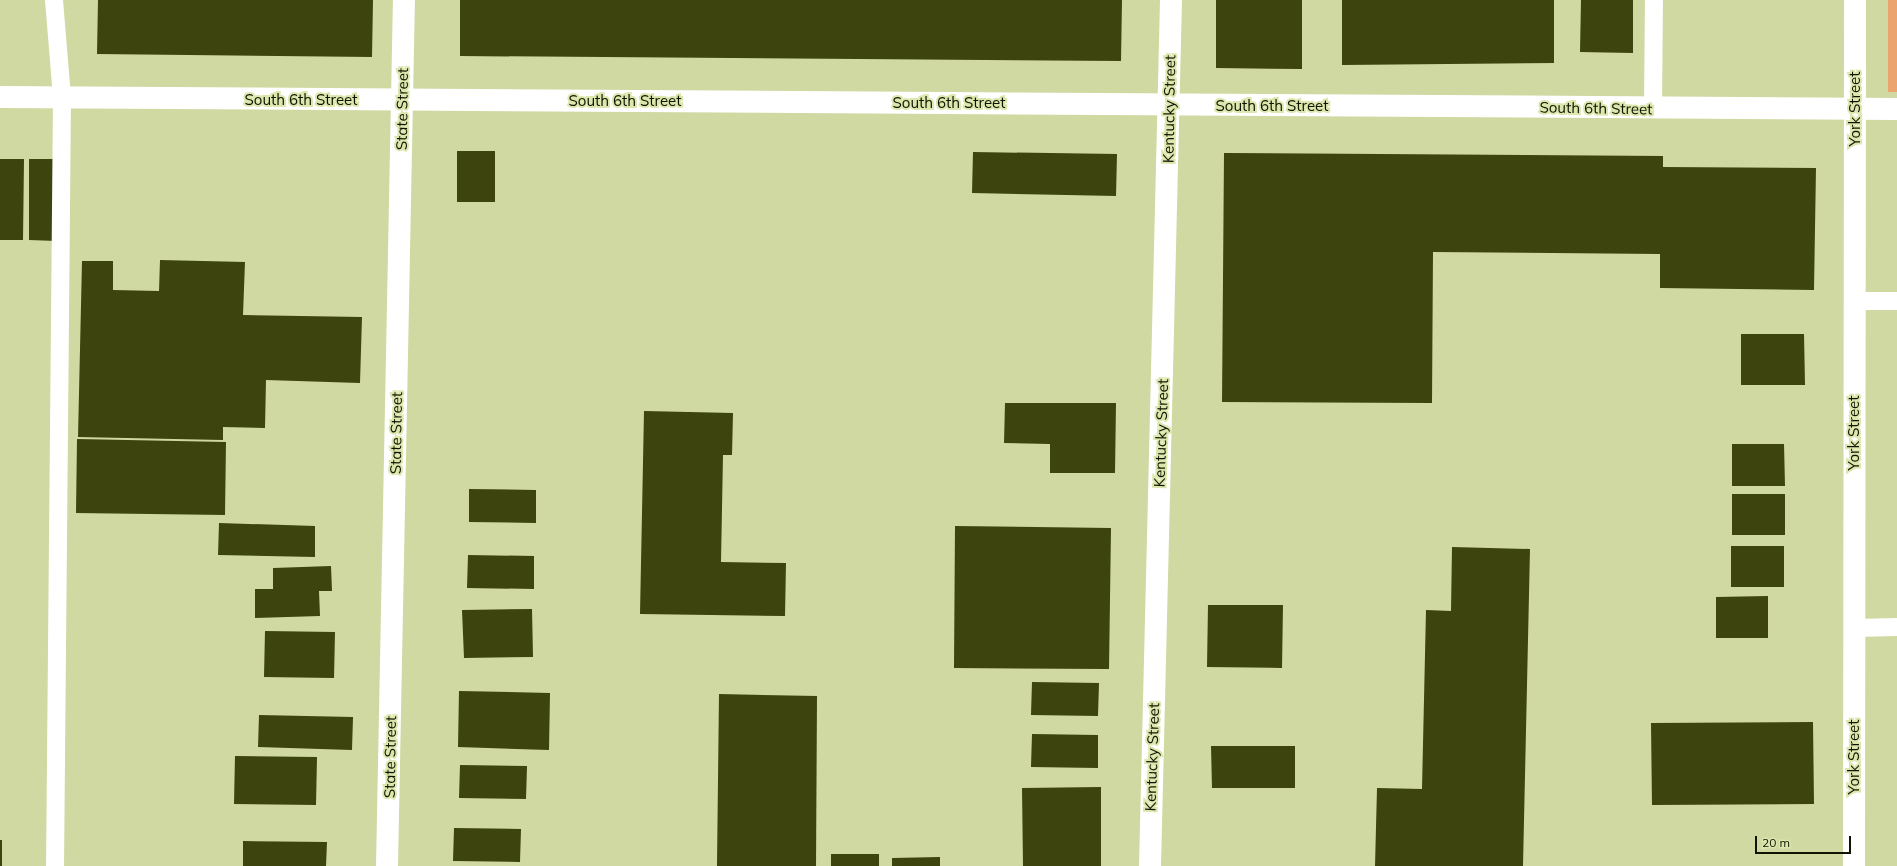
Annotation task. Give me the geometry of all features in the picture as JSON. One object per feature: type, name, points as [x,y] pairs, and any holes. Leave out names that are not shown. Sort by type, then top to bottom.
[{"type":"street","name":"State Street","points":[[387,866],[404,0]]},
{"type":"street","name":"Kentucky Street","points":[[1150,866],[1170,105],[1171,0]]},
{"type":"street","name":"York Street","points":[[1854,866],[1855,0]]},
{"type":"street","name":"South 6th Street","points":[[0,97],[1653,109],[1897,109]]},
{"type":"lane","points":[[54,0],[62,98],[55,866]]},
{"type":"lane","points":[[1653,109],[1654,0]]},
{"type":"lane","points":[[1854,301],[1897,301]]},
{"type":"lane","points":[[1854,628],[1897,627]]},
{"type":"shaded area","points":[[1888,0],[1897,0],[1897,92],[1888,92]]},
{"type":"building","points":[[98,0],[373,0],[372,57],[97,54]]},
{"type":"building","points":[[460,0],[1122,0],[1121,61],[460,56]]},
{"type":"building","points":[[1216,0],[1302,0],[1302,69],[1216,68]]},
{"type":"building","points":[[1342,0],[1554,0],[1554,63],[1342,65]]},
{"type":"building","points":[[1581,0],[1633,0],[1633,53],[1580,52]]},
{"type":"building","points":[[457,151],[495,151],[495,202],[457,202]]},
{"type":"building","points":[[973,152],[1117,154],[1116,196],[972,193]]},
{"type":"building","points":[[1224,153],[1663,156],[1663,167],[1816,168],[1814,290],[1660,288],[1660,254],[1433,252],[1432,403],[1222,402]]},
{"type":"building","points":[[0,159],[24,159],[23,240],[0,240]]},
{"type":"building","points":[[29,159],[58,159],[57,241],[29,240]]},
{"type":"building","points":[[160,260],[245,262],[243,315],[362,317],[360,383],[266,380],[265,428],[223,427],[223,440],[78,437],[82,261],[113,261],[113,290],[159,291]]},
{"type":"building","points":[[1741,334],[1804,334],[1805,385],[1741,385]]},
{"type":"building","points":[[1005,403],[1116,403],[1115,473],[1050,473],[1050,444],[1004,443]]},
{"type":"building","points":[[644,411],[733,413],[732,455],[723,455],[721,562],[786,563],[785,616],[640,614]]},
{"type":"building","points":[[77,439],[226,442],[225,515],[76,513]]},
{"type":"building","points":[[1732,444],[1784,444],[1785,486],[1732,486]]},
{"type":"building","points":[[469,489],[536,490],[536,523],[469,522]]},
{"type":"building","points":[[1732,494],[1785,494],[1785,535],[1732,535]]},
{"type":"building","points":[[219,523],[315,526],[315,557],[218,555]]},
{"type":"building","points":[[955,526],[1111,528],[1109,669],[954,668]]},
{"type":"building","points":[[1731,546],[1784,546],[1784,587],[1731,587]]},
{"type":"building","points":[[1452,547],[1530,549],[1523,866],[1375,866],[1377,788],[1422,789],[1426,610],[1451,611]]},
{"type":"building","points":[[468,555],[534,556],[534,589],[467,588]]},
{"type":"building","points":[[331,566],[332,591],[319,591],[320,616],[255,618],[255,589],[273,589],[273,568]]},
{"type":"building","points":[[1768,596],[1768,638],[1716,638],[1716,597]]},
{"type":"building","points":[[1208,605],[1283,605],[1282,668],[1207,667]]},
{"type":"building","points":[[532,609],[533,657],[464,658],[462,610]]},
{"type":"building","points":[[265,631],[335,632],[334,678],[264,677]]},
{"type":"building","points":[[1032,682],[1099,683],[1098,716],[1031,715]]},
{"type":"building","points":[[459,691],[550,693],[549,750],[458,747]]},
{"type":"building","points":[[719,694],[817,696],[816,866],[717,866]]},
{"type":"building","points":[[259,715],[353,717],[352,750],[258,747]]},
{"type":"building","points":[[1813,722],[1814,804],[1652,805],[1651,723]]},
{"type":"building","points":[[1032,734],[1098,735],[1098,768],[1031,767]]},
{"type":"building","points":[[1211,746],[1295,746],[1295,788],[1212,788]]},
{"type":"building","points":[[235,756],[317,757],[316,805],[234,804]]},
{"type":"building","points":[[460,765],[527,766],[526,799],[459,798]]},
{"type":"building","points":[[1101,787],[1101,866],[1023,866],[1022,788]]},
{"type":"building","points":[[454,828],[521,829],[520,862],[453,861]]},
{"type":"building","points":[[0,840],[2,840],[2,866],[0,866]]},
{"type":"building","points":[[243,841],[327,842],[326,866],[243,866]]},
{"type":"building","points":[[831,854],[879,854],[879,866],[831,866]]},
{"type":"building","points":[[940,857],[940,866],[892,866],[892,858]]}]
